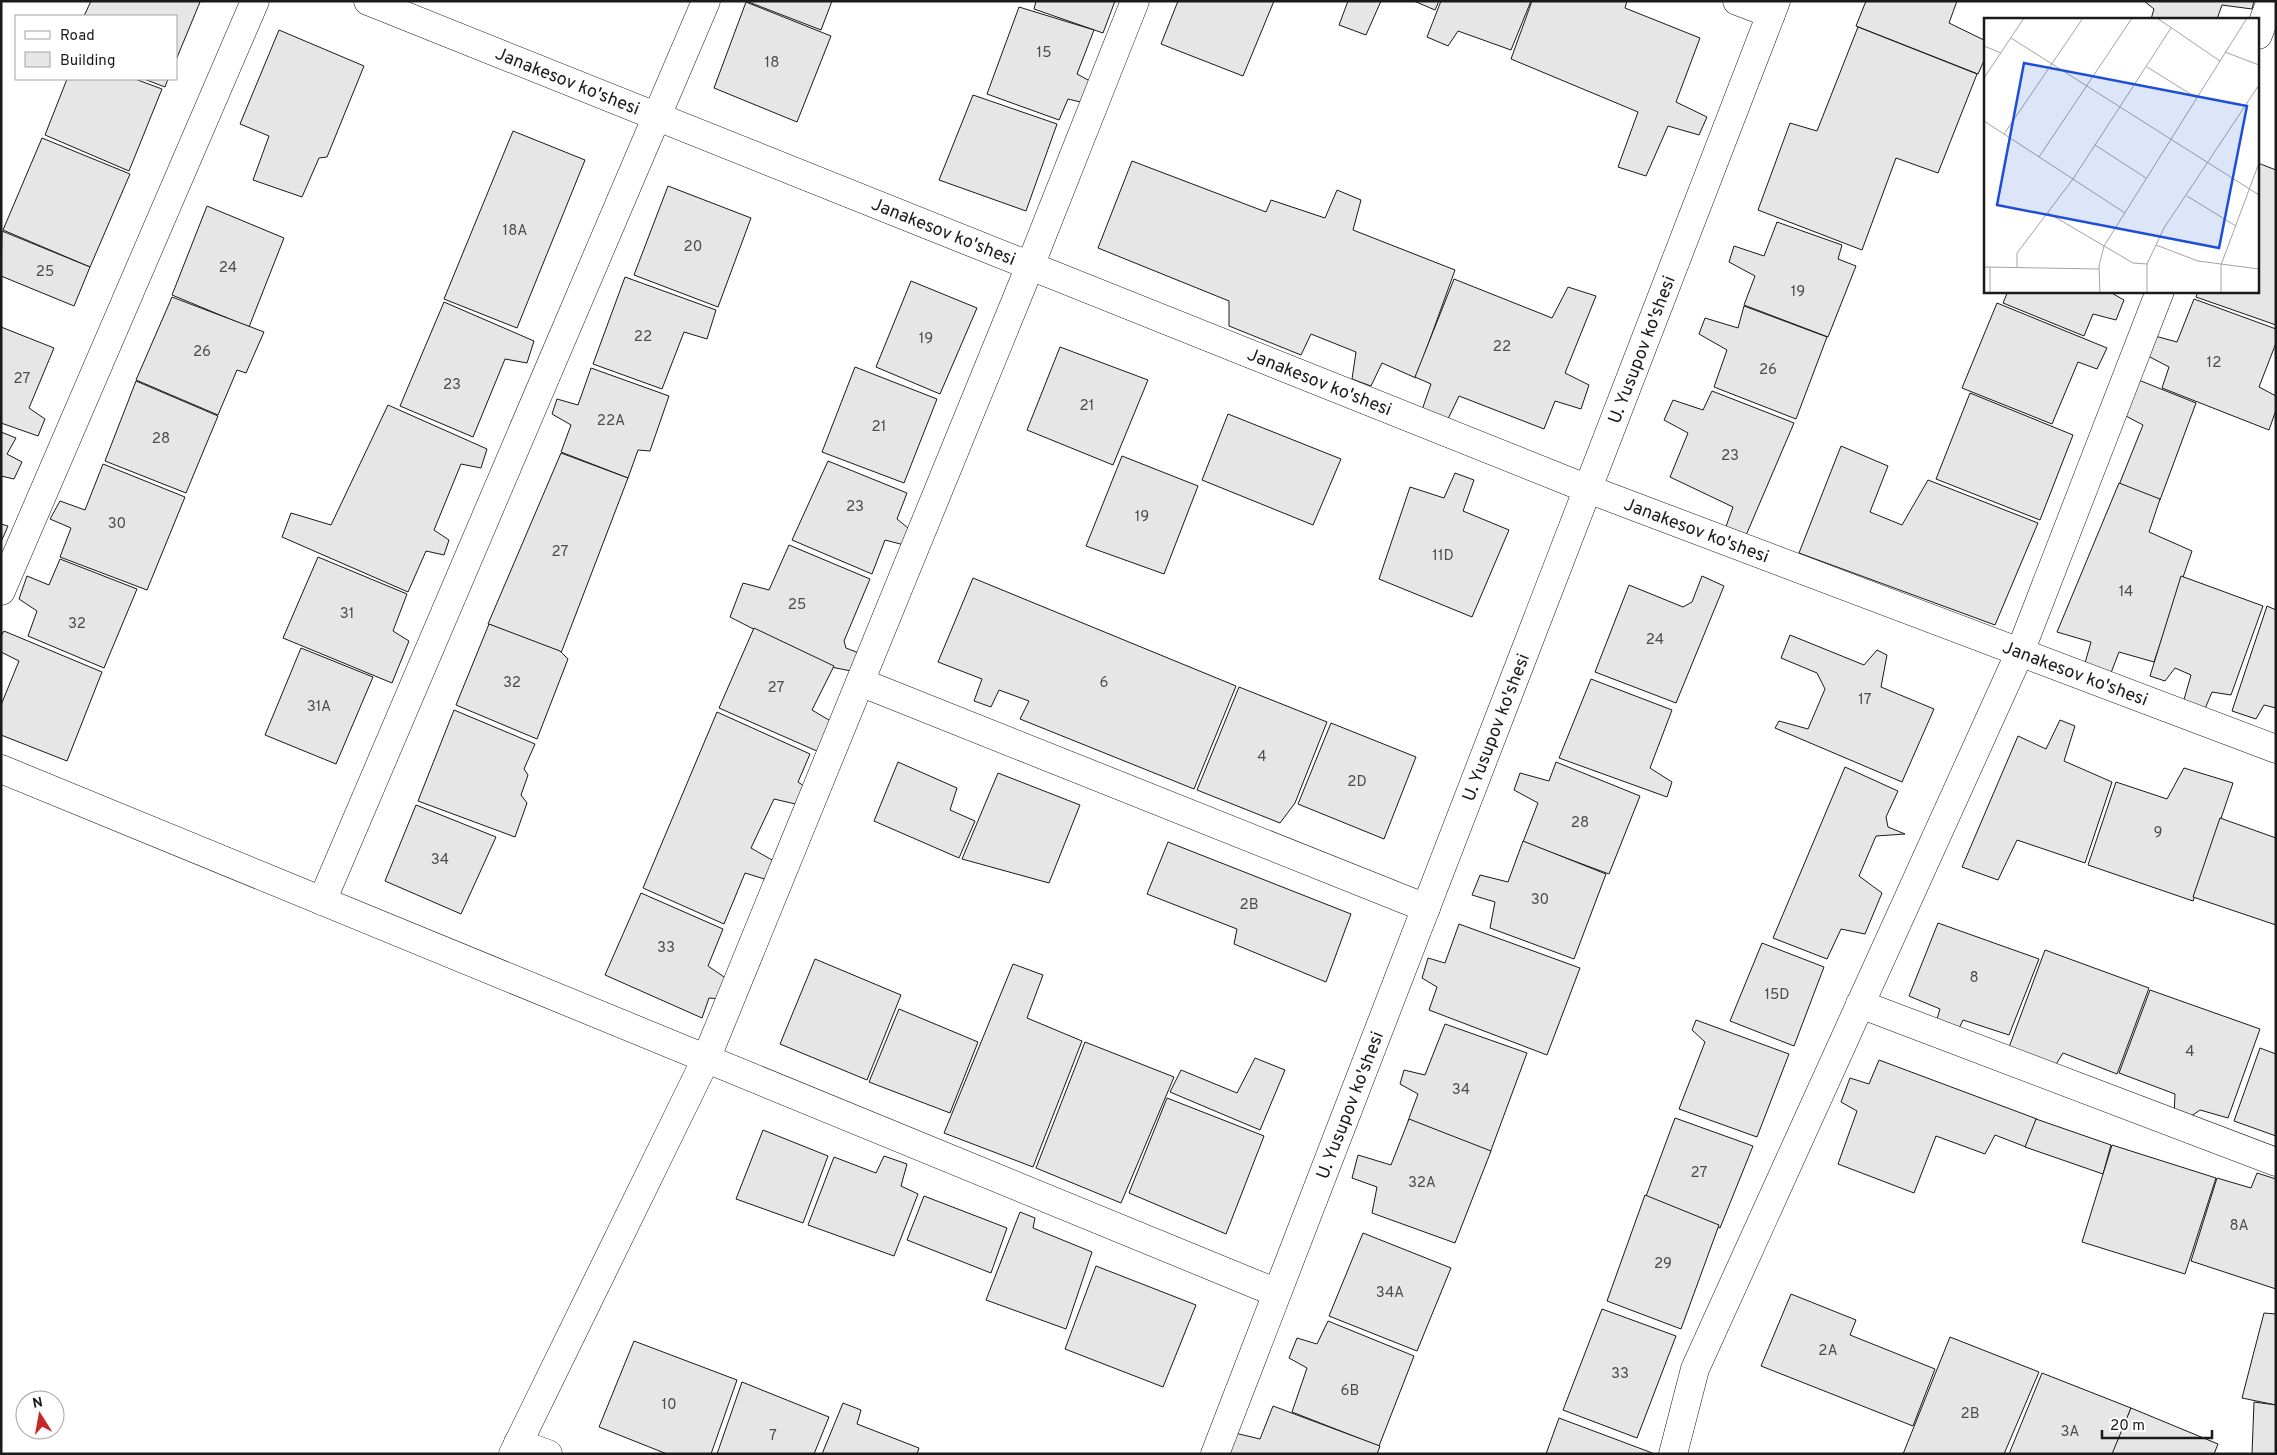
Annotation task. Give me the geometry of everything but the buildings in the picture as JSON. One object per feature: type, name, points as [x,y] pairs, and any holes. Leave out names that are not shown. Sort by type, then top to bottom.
[{"type":"street","points":[[1,591],[255,1]]},
{"type":"street","name":"Janakesov ko'shesi","points":[[368,1],[1588,489],[2276,748]]},
{"type":"street","points":[[322,901],[706,1]]},
{"type":"street","points":[[548,1454],[515,1449],[706,1059],[1030,266],[1135,1]]},
{"type":"street","points":[[1737,1],[1773,8]]},
{"type":"street","points":[[2260,31],[2272,1]]},
{"type":"street","name":"U. Yusupov ko'shesi","points":[[1215,1454],[1773,8]]},
{"type":"street","points":[[1673,1454],[1695,1369],[2020,652],[2160,292]]},
{"type":"street","points":[[860,682],[1426,908]]},
{"type":"street","points":[[1,769],[1277,1293]]},
{"type":"street","points":[[1860,1004],[2276,1162]]}]
